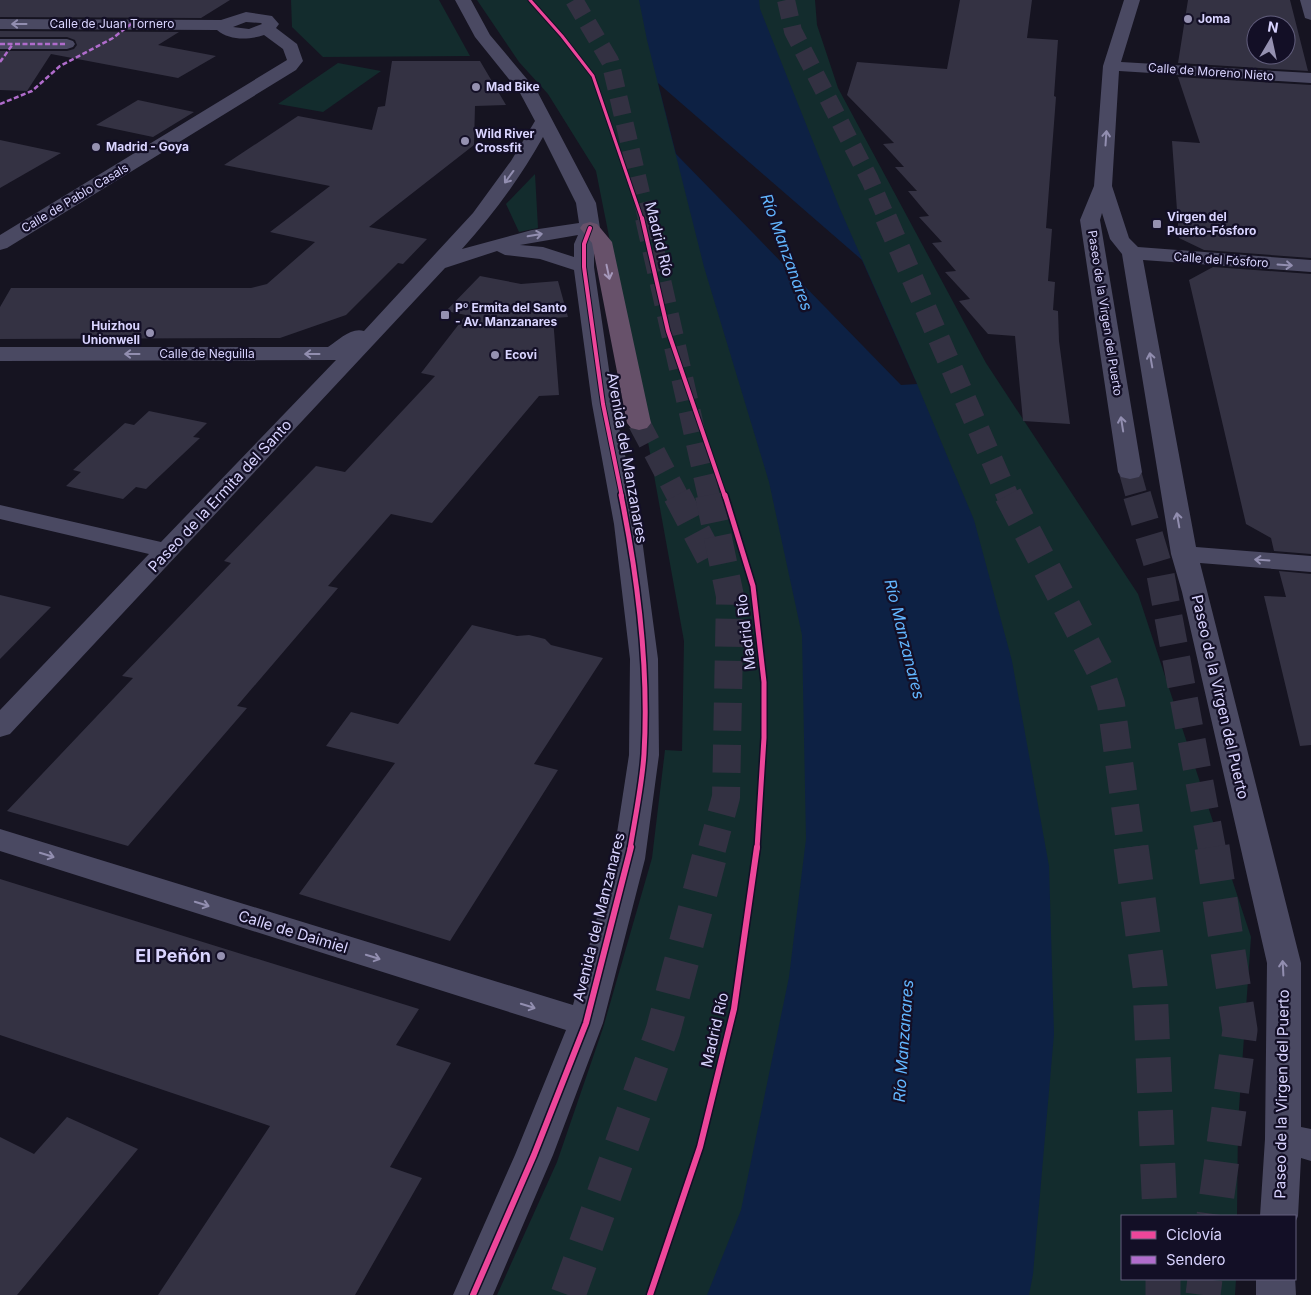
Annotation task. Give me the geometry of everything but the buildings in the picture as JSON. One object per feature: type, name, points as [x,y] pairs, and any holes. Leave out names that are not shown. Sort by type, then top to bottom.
[{"type":"highway","points":[[590,228],[602,242],[639,422]]},
{"type":"street","points":[[438,263],[512,239],[570,229],[590,228],[586,203],[528,91],[483,37],[463,0]]},
{"type":"street","name":"Paseo de la Virgen del Puerto","points":[[1130,472],[1090,220],[1103,186],[1111,66],[1132,0]]},
{"type":"street","points":[[1308,0],[1311,15]]},
{"type":"street","points":[[229,23],[229,15],[248,4]]},
{"type":"street","name":"Calle de Juan Tornero","points":[[0,24],[229,23]]},
{"type":"street","name":"Calle de Pablo Casals","points":[[0,244],[290,66],[295,61],[294,53],[260,31],[232,32],[224,28],[229,23]]},
{"type":"street","points":[[0,62],[7,44],[67,44]]},
{"type":"street","name":"Calle de Moreno Nieto","points":[[1111,66],[1311,78]]},
{"type":"street","name":"Paseo de la Ermita del Santo","points":[[0,727],[398,308],[480,217],[520,162],[543,121]]},
{"type":"street","name":"Paseo de la Virgen del Puerto","points":[[1103,186],[1120,240],[1132,253],[1184,554],[1195,592],[1284,963],[1297,1142],[1279,1215]]},
{"type":"street","name":"Avenida del Manzanares","points":[[473,1295],[534,1155],[586,1023],[629,859],[644,755],[644,659],[627,524],[603,404],[584,267],[584,244],[590,228]]},
{"type":"street","points":[[438,263],[504,248],[543,253],[584,267]]},
{"type":"street","name":"Calle del Fósforo","points":[[1132,253],[1311,266]]},
{"type":"street","name":"Calle de Neguilla","points":[[0,354],[333,354],[398,308]]},
{"type":"street","points":[[0,512],[168,551]]},
{"type":"street","points":[[1184,554],[1311,564]]},
{"type":"street","name":"Calle de Daimiel","points":[[0,840],[586,1023]]},
{"type":"street","points":[[1276,1280],[1276,1295]]},
{"type":"green space","points":[[291,0],[439,0],[470,56],[323,57],[292,27]]},
{"type":"green space","points":[[477,0],[815,0],[817,25],[838,88],[986,363],[1138,594],[1251,937],[1238,1123],[1237,1215],[1121,1215],[1121,1280],[1236,1280],[1235,1295],[497,1295],[557,1162],[603,1028],[652,858],[665,750],[682,751],[684,641],[629,337],[596,171],[548,94],[519,62]]},
{"type":"green space","points":[[338,63],[381,71],[323,112],[278,104]]},
{"type":"green space","points":[[535,174],[538,228],[519,232],[506,204]]},
{"type":"water","name":"Río Manzanares","points":[[639,0],[759,0],[760,9],[840,209],[974,520],[1012,661],[1049,866],[1054,1034],[1033,1274],[1029,1295],[707,1295],[741,1210],[789,977],[806,839],[802,635],[769,482],[704,267],[647,40]]},
{"type":"pier","points":[[658,83],[862,260],[917,384],[901,385],[676,154]]},
{"type":"tunnel","points":[[574,0],[610,61],[647,219]]},
{"type":"tunnel","points":[[786,0],[793,31],[870,180],[887,219]]},
{"type":"tunnel","points":[[646,218],[709,497]]},
{"type":"tunnel","points":[[886,218],[1008,497]]},
{"type":"tunnel","points":[[639,423],[678,497]]},
{"type":"tunnel","points":[[1130,472],[1137,497]]},
{"type":"tunnel","points":[[677,495],[715,567]]},
{"type":"tunnel","points":[[709,495],[730,596],[726,797],[712,849]]},
{"type":"tunnel","points":[[1008,495],[1100,670],[1111,704],[1131,849]]},
{"type":"tunnel","points":[[1137,495],[1160,572],[1212,849]]},
{"type":"tunnel","points":[[568,1295],[663,1031],[712,847]]},
{"type":"tunnel","points":[[1131,847],[1150,986],[1160,1215]]},
{"type":"tunnel","points":[[1212,847],[1240,1030],[1214,1215]]},
{"type":"tunnel","points":[[1163,1280],[1163,1295]]},
{"type":"tunnel","points":[[1203,1295],[1205,1280]]},
{"type":"marked path","points":[[0,104],[32,91],[60,66],[113,38],[131,24]]},
{"type":"marked path","points":[[0,44],[67,44]]},
{"type":"marked path","points":[[0,62],[13,44]]},
{"type":"cycle path","name":"Madrid Río","points":[[530,0],[562,36],[593,76],[641,213],[668,331],[715,465],[753,586],[764,682],[764,738],[756,862],[734,1009],[700,1147],[650,1295]]},
{"type":"cycle path","points":[[473,1295],[534,1155],[586,1023],[629,859],[644,755],[644,659],[627,524],[603,404],[584,267],[584,244],[590,228]]},
{"type":"place","name":"Joma","points":[[1188,19]]},
{"type":"place","name":"Mad Bike","points":[[476,87]]},
{"type":"place","name":"Wild River Crossfit","points":[[465,141]]},
{"type":"place","name":"Madrid - Goya","points":[[96,147]]},
{"type":"place","name":"Virgen del Puerto-Fósforo","points":[[1157,224]]},
{"type":"place","name":"Pº Ermita del Santo - Av. Manzanares","points":[[445,315]]},
{"type":"place","name":"Huizhou Unionwell","points":[[150,333]]},
{"type":"place","name":"Ecovi","points":[[495,355]]},
{"type":"place","name":"El Peñón","points":[[221,956]]}]
